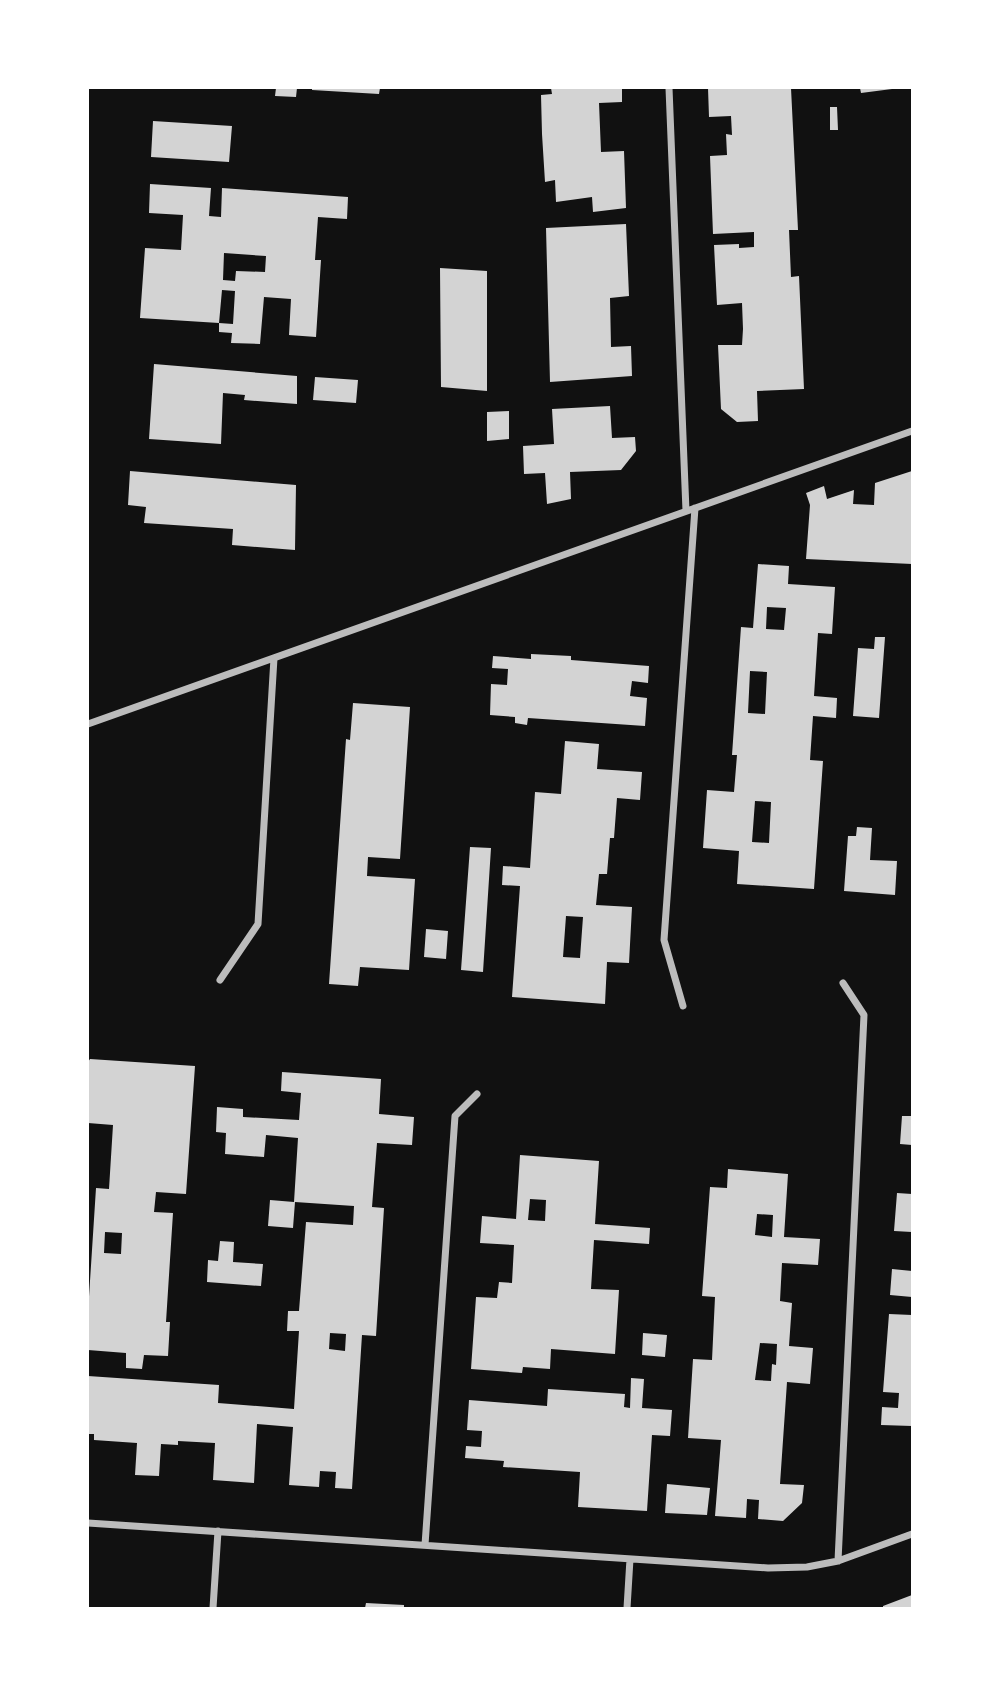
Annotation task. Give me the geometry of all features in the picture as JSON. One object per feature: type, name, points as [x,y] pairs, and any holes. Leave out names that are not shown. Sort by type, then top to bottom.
[{"type":"street","points":[[668,88],[686,511]]},
{"type":"street","points":[[88,724],[912,431]]},
{"type":"street","points":[[683,1006],[664,940],[695,508]]},
{"type":"street","points":[[220,981],[258,925],[274,658]]},
{"type":"street","points":[[838,1561],[864,1015],[843,983]]},
{"type":"street","points":[[425,1545],[455,1116],[477,1094]]},
{"type":"street","points":[[88,1523],[768,1568],[807,1567],[838,1561],[912,1534]]},
{"type":"street","points":[[213,1608],[218,1531]]},
{"type":"street","points":[[627,1608],[631,1559]]},
{"type":"building","points":[[276,88],[297,88],[296,97],[275,96]]},
{"type":"building","points":[[312,88],[380,88],[379,94]]},
{"type":"building","points":[[551,88],[622,88],[622,102],[599,103],[601,152],[624,151],[626,208],[593,212],[592,197],[556,202],[555,180],[545,182],[542,134],[541,95],[552,94]]},
{"type":"building","points":[[708,88],[791,88],[798,230],[789,230],[791,277],[799,276],[804,389],[757,391],[758,421],[737,422],[721,409],[718,345],[742,345],[742,303],[717,305],[714,245],[739,244],[739,248],[754,247],[754,232],[713,234],[710,156],[727,155],[726,134],[732,135],[731,116],[709,117]]},
{"type":"building","points":[[860,88],[892,88],[892,89],[861,93]]},
{"type":"building","points":[[830,107],[837,107],[838,130],[830,130]]},
{"type":"building","points":[[153,121],[232,126],[229,162],[151,157]]},
{"type":"building","points":[[150,184],[211,188],[209,216],[221,217],[222,188],[348,197],[347,219],[318,217],[315,260],[321,260],[316,337],[289,335],[291,299],[264,297],[260,344],[231,343],[232,333],[219,332],[219,323],[140,318],[145,248],[181,250],[183,215],[149,213]],"holes":[[[224,253],[266,256],[265,272],[236,271],[235,281],[223,280]],[[222,290],[235,291],[233,324],[219,323]]]},
{"type":"building","points":[[626,224],[629,296],[610,298],[611,347],[631,346],[632,376],[550,382],[546,228]]},
{"type":"building","points":[[440,268],[487,271],[487,391],[441,387]]},
{"type":"building","points":[[154,364],[297,376],[297,404],[244,400],[245,395],[223,393],[221,444],[149,439]]},
{"type":"building","points":[[315,377],[358,380],[356,403],[313,400]]},
{"type":"building","points":[[610,406],[612,438],[635,437],[636,451],[621,470],[570,472],[571,499],[547,504],[545,473],[524,474],[523,446],[554,444],[552,409]]},
{"type":"building","points":[[509,411],[509,439],[487,441],[487,412]]},
{"type":"building","points":[[130,471],[296,485],[295,550],[232,545],[233,529],[144,523],[146,507],[128,505]]},
{"type":"building","points":[[912,471],[912,564],[806,559],[810,505],[806,493],[824,486],[827,499],[854,490],[853,504],[874,505],[875,483]]},
{"type":"building","points":[[758,564],[789,566],[788,584],[835,587],[832,634],[818,633],[814,696],[837,698],[836,718],[813,716],[810,760],[823,761],[814,889],[737,884],[739,851],[703,848],[707,790],[734,792],[737,755],[732,755],[741,627],[753,628]],"holes":[[[767,607],[786,608],[784,630],[766,629]],[[750,671],[767,672],[765,714],[748,713]],[[755,801],[771,802],[769,843],[752,842]]]},
{"type":"building","points":[[875,637],[885,637],[879,718],[853,716],[858,648],[874,649]]},
{"type":"building","points":[[531,654],[649,666],[648,683],[632,681],[630,696],[647,698],[645,726],[528,718],[527,725],[515,723],[515,717],[490,715],[491,684],[507,685],[508,669],[492,668],[493,656],[531,659]]},
{"type":"building","points":[[353,703],[410,707],[400,859],[368,857],[367,876],[415,879],[409,970],[360,967],[358,986],[329,984],[346,739],[350,740]]},
{"type":"building","points":[[565,741],[599,744],[597,769],[642,772],[640,800],[617,798],[614,838],[610,838],[607,874],[599,874],[596,905],[632,907],[629,963],[607,962],[605,1004],[512,997],[520,886],[502,885],[503,866],[530,868],[535,792],[561,794]],"holes":[[[566,916],[583,917],[580,958],[563,957]]]},
{"type":"building","points":[[857,827],[872,828],[870,860],[897,861],[895,895],[844,891],[848,836],[856,836]]},
{"type":"building","points":[[470,847],[491,848],[483,972],[461,970]]},
{"type":"building","points":[[426,929],[448,931],[446,959],[424,957]]},
{"type":"building","points":[[90,1059],[195,1066],[186,1194],[156,1192],[154,1212],[173,1213],[166,1322],[170,1322],[168,1356],[144,1355],[142,1369],[126,1368],[126,1353],[88,1350],[96,1188],[109,1189],[113,1125],[88,1123]],"holes":[[[105,1232],[122,1233],[121,1254],[104,1253]]]},
{"type":"building","points":[[282,1072],[381,1079],[379,1114],[414,1117],[412,1145],[377,1143],[372,1207],[384,1208],[376,1336],[362,1335],[352,1489],[335,1488],[336,1472],[320,1471],[319,1487],[289,1485],[293,1427],[257,1424],[254,1483],[213,1480],[215,1443],[178,1441],[178,1445],[161,1444],[159,1476],[135,1475],[137,1443],[94,1440],[94,1434],[88,1434],[88,1376],[219,1385],[218,1403],[294,1409],[299,1331],[287,1331],[288,1311],[299,1311],[306,1222],[353,1225],[354,1206],[295,1202],[293,1228],[268,1226],[270,1200],[294,1202],[298,1138],[266,1135],[264,1157],[225,1154],[226,1133],[216,1132],[217,1107],[243,1109],[243,1117],[299,1120],[301,1093],[281,1091]],"holes":[[[330,1333],[346,1334],[345,1351],[329,1349]]]},
{"type":"building","points":[[902,1116],[912,1116],[912,1145],[900,1144]]},
{"type":"building","points":[[520,1155],[599,1161],[595,1224],[650,1228],[649,1244],[594,1240],[591,1289],[619,1290],[615,1354],[551,1349],[550,1369],[523,1367],[522,1373],[471,1369],[476,1297],[497,1298],[499,1282],[512,1283],[514,1245],[480,1243],[482,1216],[516,1219]],"holes":[[[530,1199],[546,1200],[545,1221],[528,1220]]]},
{"type":"building","points":[[728,1169],[788,1174],[784,1237],[820,1239],[818,1265],[782,1263],[780,1301],[792,1303],[789,1346],[813,1348],[810,1384],[787,1382],[780,1484],[804,1485],[802,1503],[783,1521],[758,1519],[759,1500],[747,1499],[746,1518],[715,1516],[721,1440],[688,1438],[693,1359],[712,1360],[715,1297],[702,1296],[710,1187],[727,1188]],"holes":[[[757,1214],[773,1215],[772,1237],[755,1235]],[[760,1343],[777,1344],[776,1365],[772,1364],[771,1381],[755,1380]]]},
{"type":"building","points":[[897,1193],[912,1194],[912,1232],[894,1231]]},
{"type":"building","points":[[220,1241],[234,1242],[233,1262],[263,1264],[261,1286],[207,1282],[208,1260],[218,1261]]},
{"type":"building","points":[[892,1269],[912,1271],[912,1297],[890,1295]]},
{"type":"building","points":[[889,1314],[912,1315],[912,1426],[881,1425],[882,1407],[898,1408],[899,1393],[883,1392]]},
{"type":"building","points":[[643,1333],[667,1335],[665,1357],[642,1355]]},
{"type":"building","points":[[631,1378],[644,1379],[642,1408],[672,1410],[670,1436],[652,1435],[647,1511],[578,1507],[580,1472],[503,1467],[504,1461],[465,1458],[466,1446],[481,1447],[482,1431],[467,1430],[469,1400],[547,1406],[548,1389],[625,1394],[624,1407],[630,1408]]},
{"type":"building","points":[[667,1484],[710,1488],[707,1515],[665,1513]]},
{"type":"building","points":[[912,1595],[912,1608],[883,1608],[883,1606]]},
{"type":"building","points":[[366,1603],[404,1605],[404,1608],[365,1608]]}]
